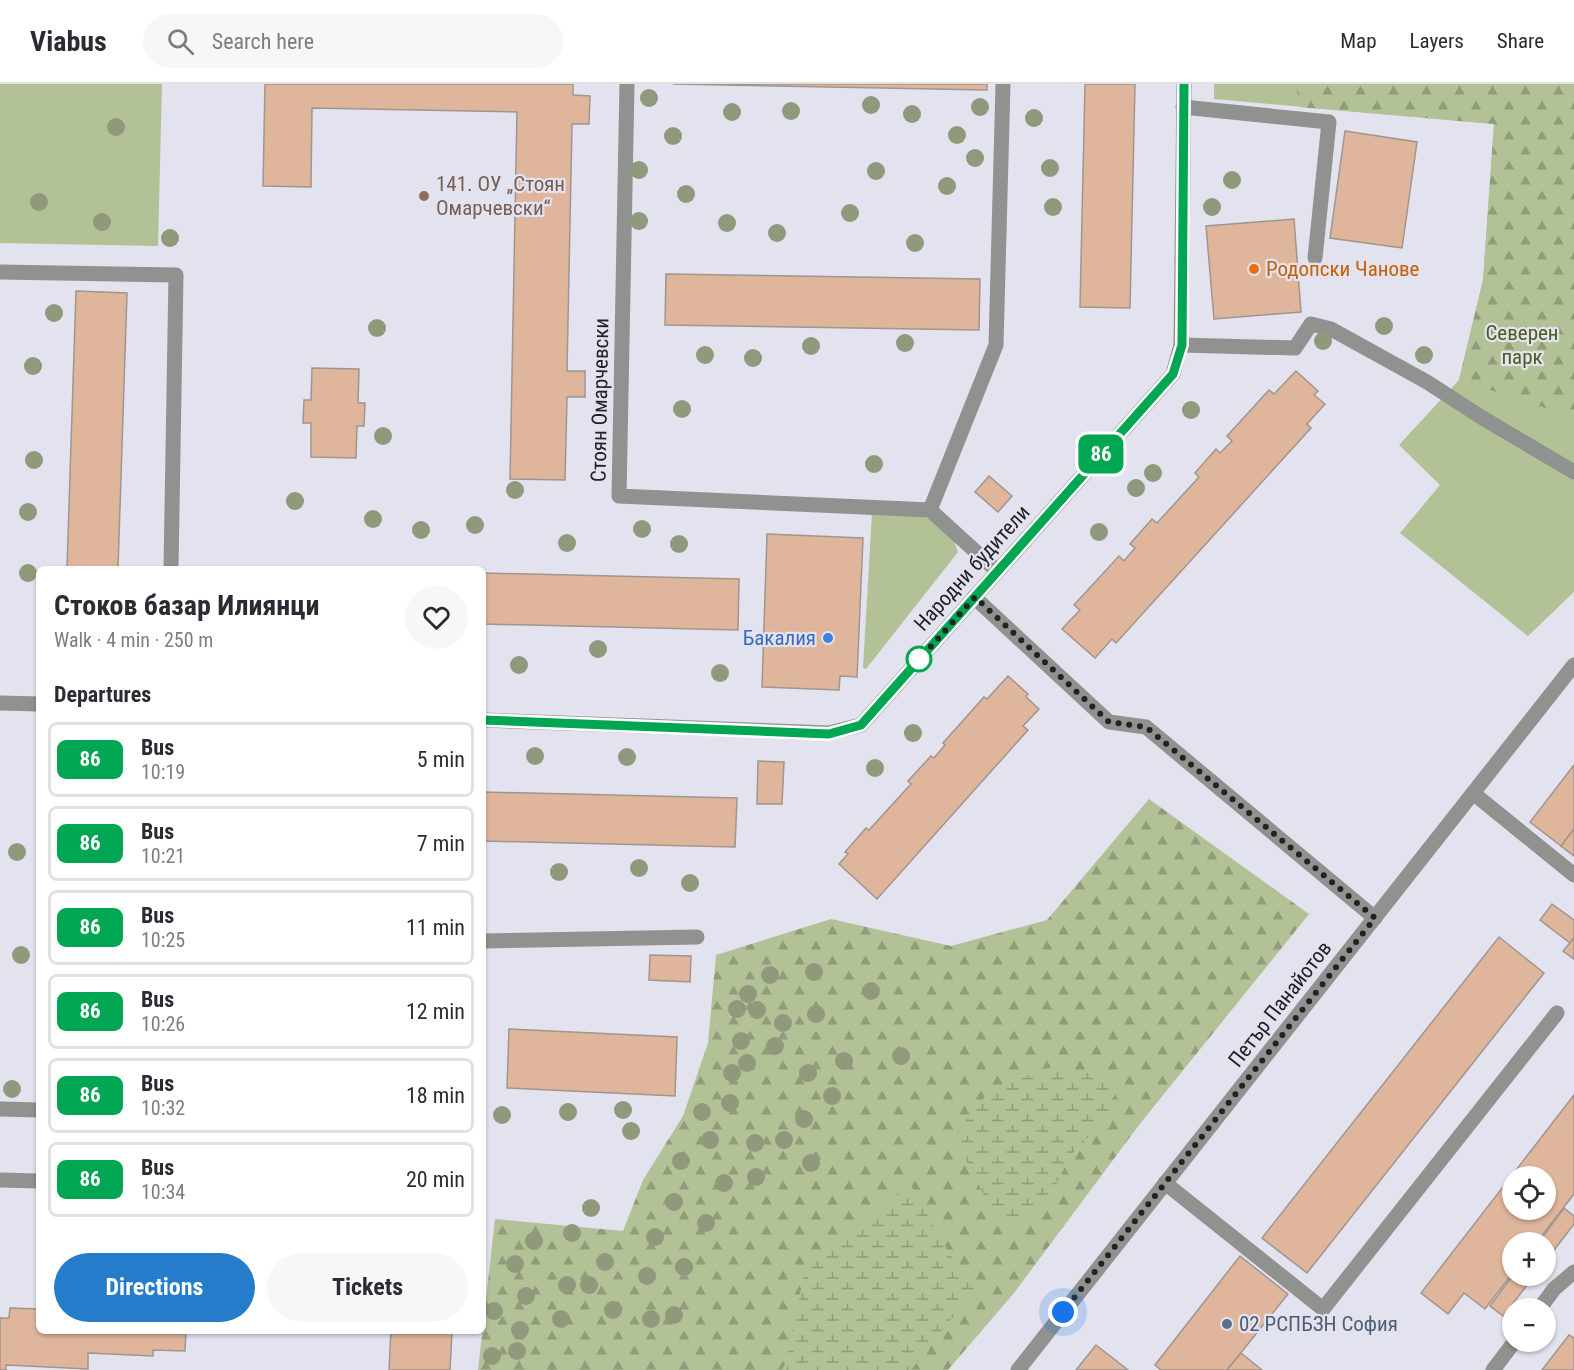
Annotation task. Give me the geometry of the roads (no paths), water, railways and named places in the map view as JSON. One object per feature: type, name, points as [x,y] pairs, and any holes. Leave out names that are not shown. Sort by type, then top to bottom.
[{"type":"street","name":"Стоян Омарчевски","points":[[627,84],[619,496],[930,510]]},
{"type":"street","points":[[997,571],[930,510],[996,345],[1003,84]]},
{"type":"street","name":"Народни будители","points":[[486,720],[829,734],[861,725],[1173,374],[1182,345],[1184,84]]},
{"type":"street","points":[[1183,107],[1329,122],[1315,258]]},
{"type":"street","points":[[0,272],[176,275],[171,566]]},
{"type":"street","points":[[1182,345],[1295,348],[1311,324],[1331,329],[1427,382],[1574,472]]},
{"type":"street","points":[[975,597],[1109,722],[1146,727],[1375,918]]},
{"type":"street","name":"Петър Панайотов","points":[[1018,1370],[1574,665]]},
{"type":"street","points":[[0,703],[36,704]]},
{"type":"street","points":[[1473,793],[1574,874]]},
{"type":"street","points":[[486,941],[697,937]]},
{"type":"street","points":[[1165,1183],[1323,1309],[1557,1013]]},
{"type":"street","points":[[0,1109],[36,1110]]},
{"type":"street","points":[[0,1180],[36,1180]]},
{"type":"street","points":[[1547,1298],[1554,1289],[1574,1272]]},
{"type":"street","points":[[1493,1370],[1507,1352]]},
{"type":"place","name":"141. ОУ „Стоян Омарчевски“","points":[[424,196]]},
{"type":"place","name":"Родопски Чанове","points":[[1254,269]]},
{"type":"place","name":"Бакалия","points":[[828,638]]},
{"type":"place","name":"02 РСПБЗН София","points":[[1227,1324]]},
{"type":"park label","name":"Северен парк","points":[[1522,345]]}]
